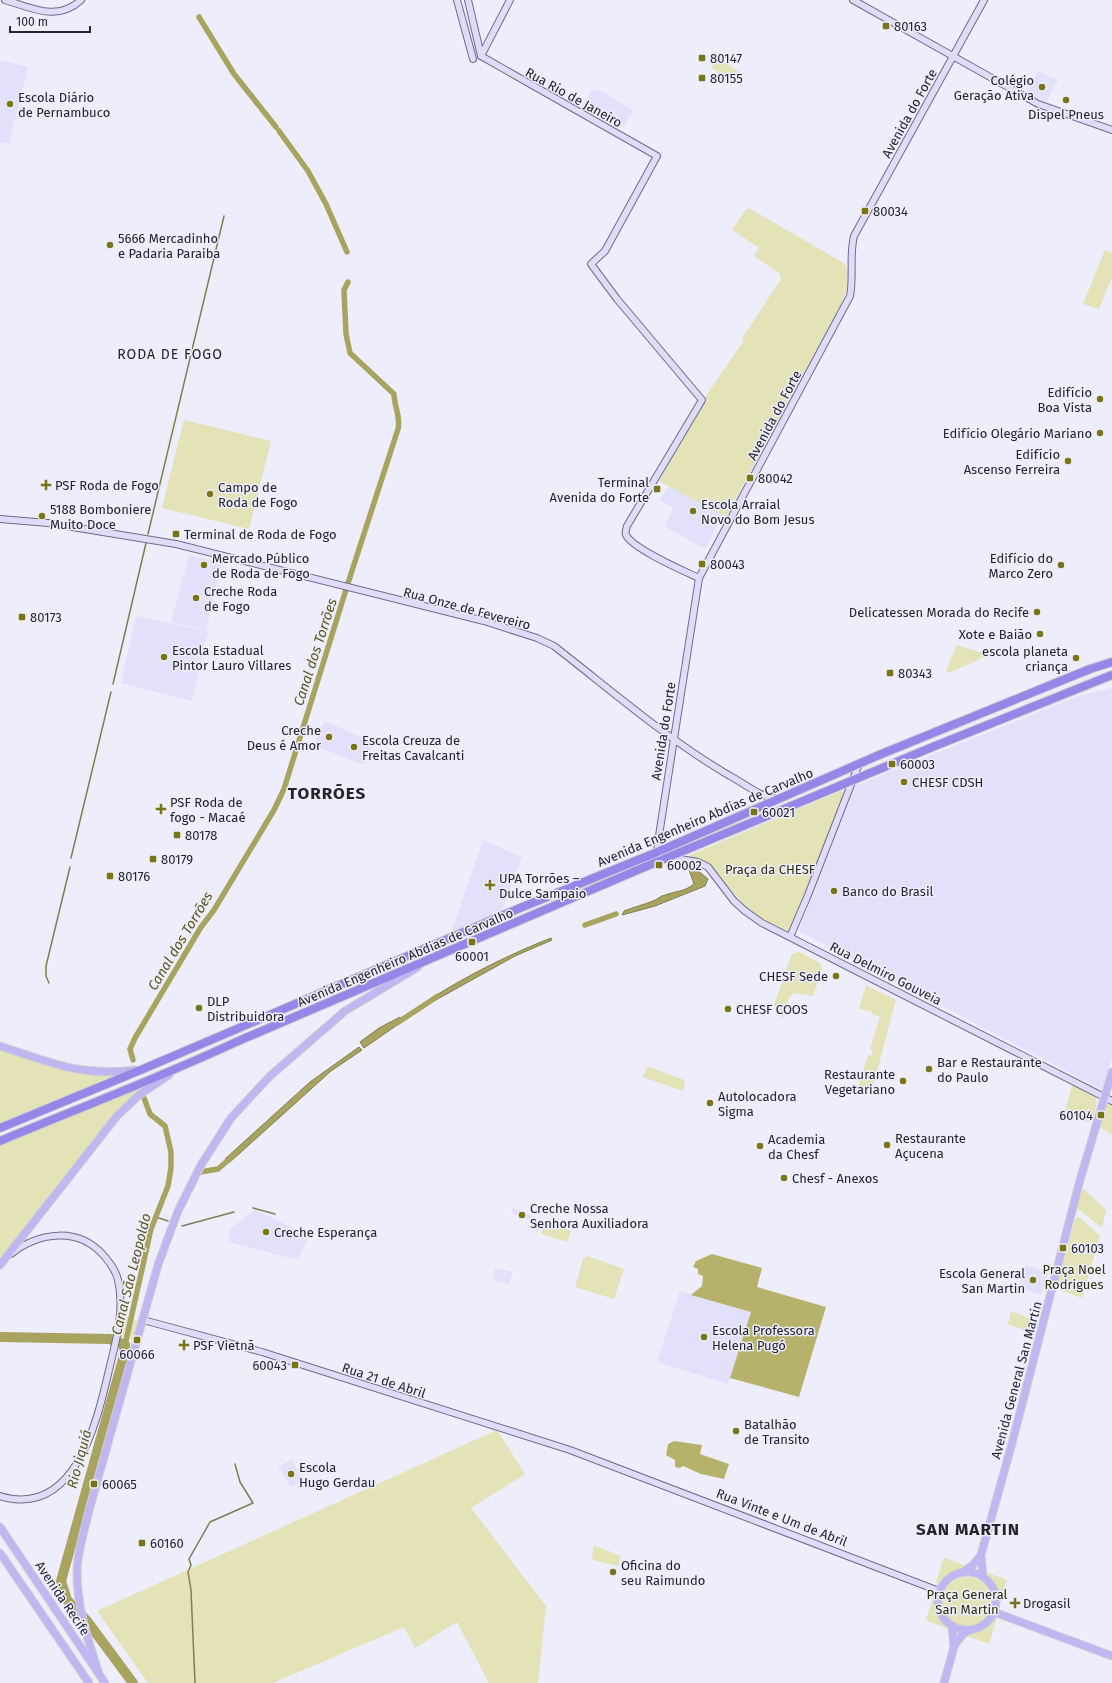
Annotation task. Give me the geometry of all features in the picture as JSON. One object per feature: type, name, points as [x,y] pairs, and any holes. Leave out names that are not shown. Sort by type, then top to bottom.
[{"type":"highway","name":"Avenida Engenheiro Abdias de Carvalho","points":[[0,1128],[143,1069],[520,908],[657,852],[859,764],[1090,669],[1112,662]]},
{"type":"highway","name":"Avenida Engenheiro Abdias de Carvalho","points":[[0,1141],[131,1086],[174,1071],[363,988],[852,781],[1112,675]]},
{"type":"main road","points":[[99,1674],[81,1616],[78,1565],[88,1514],[158,1265],[178,1211],[201,1164],[231,1118],[270,1076],[340,1016],[429,960]]},
{"type":"main road","points":[[0,1046],[75,1070],[116,1072],[143,1069]]},
{"type":"main road","name":"Avenida Engenheiro Abdias de Carvalho","points":[[2,1262],[117,1116],[146,1088],[174,1071]]},
{"type":"main road","name":"Avenida General San Martin","points":[[983,1576],[981,1555],[1040,1337],[1078,1187],[1112,1072]]},
{"type":"main road","name":"Avenida Recife","points":[[0,1527],[105,1683]]},
{"type":"main road","name":"Avenida Recife","points":[[0,1553],[89,1683]]},
{"type":"main road","name":"Avenida General San Martin","points":[[963,1572],[973,1565],[981,1555]]},
{"type":"main road","points":[[944,1683],[954,1647],[963,1634],[986,1623],[994,1612],[996,1605],[993,1586],[983,1576],[974,1572],[957,1573],[946,1580],[939,1591],[939,1611],[942,1617],[952,1626],[970,1630]]},
{"type":"main road","points":[[994,1612],[1112,1656]]},
{"type":"main road","points":[[952,1626],[954,1647]]},
{"type":"street","points":[[6,0],[45,11],[64,11],[73,8],[81,0]]},
{"type":"street","points":[[457,0],[473,59]]},
{"type":"street","points":[[468,0],[481,56]]},
{"type":"street","points":[[481,56],[510,0]]},
{"type":"street","points":[[853,0],[1048,109],[1112,130]]},
{"type":"street","name":"Avenida do Forte","points":[[657,852],[699,578],[850,296],[853,283],[851,246],[854,236],[951,56],[984,0]]},
{"type":"street","name":"Rua Rio de Janeiro","points":[[481,56],[658,156],[605,251],[592,264],[617,299],[702,400],[627,526],[625,532],[626,536],[642,548],[699,578]]},
{"type":"street","name":"Rua Onze de Fevereiro","points":[[0,519],[48,523],[152,539],[484,621],[550,644],[674,740],[764,796],[776,799]]},
{"type":"street","points":[[790,937],[859,764]]},
{"type":"street","points":[[846,770],[852,781]]},
{"type":"street","points":[[657,852],[671,857]]},
{"type":"street","name":"Rua Delmiro Gouveia","points":[[671,857],[698,862],[708,867],[744,911],[762,923],[1112,1101]]},
{"type":"street","points":[[0,1496],[21,1499],[44,1494],[55,1488],[73,1470],[86,1449],[98,1416],[115,1340],[121,1305],[118,1280],[112,1266],[92,1245],[76,1237],[51,1235],[25,1244],[2,1262]]},
{"type":"street","name":"Rua 21 de Abril","points":[[143,1320],[262,1352],[444,1411],[524,1434],[616,1467]]},
{"type":"street","name":"Rua Vinte e Um de Abril","points":[[616,1467],[939,1591]]},
{"type":"shaded area","name":"Escola Diário de Pernambuco","points":[[0,60],[28,67],[9,144],[0,142]]},
{"type":"shaded area","name":"Colégio Geração Ativa","points":[[1038,71],[1058,80],[1046,102],[1025,93]]},
{"type":"shaded area","points":[[593,89],[605,93],[634,111],[623,127],[582,105]]},
{"type":"shaded area","name":"Escola Arraial Novo do Bom Jesus","points":[[669,486],[723,515],[705,549],[664,526],[670,515],[686,524],[670,514],[674,508],[660,500]]},
{"type":"shaded area","name":"Creche Roda de Fogo","points":[[189,555],[222,563],[206,630],[171,622]]},
{"type":"shaded area","name":"Escola Estadual Pintor Lauro Villares","points":[[136,616],[208,631],[192,701],[121,683]]},
{"type":"shaded area","points":[[1112,688],[1112,1057],[1102,1090],[799,931],[855,786],[1079,696]]},
{"type":"shaded area","points":[[324,721],[373,742],[364,765],[314,745]]},
{"type":"shaded area","name":"UPA Torrões – Dulce Sampaio","points":[[483,840],[522,857],[501,913],[450,936]]},
{"type":"shaded area","points":[[688,867],[696,869],[708,879],[705,886],[655,906],[622,915],[624,911],[653,901],[663,895],[690,887],[694,884]]},
{"type":"shaded area","points":[[551,938],[552,940],[515,956],[434,1001],[430,999],[489,966]]},
{"type":"shaded area","points":[[400,1017],[403,1021],[364,1048],[360,1042],[379,1028]]},
{"type":"shaded area","points":[[359,1047],[362,1050],[331,1071],[230,1162],[225,1159],[310,1082]]},
{"type":"shaded area","name":"Creche Nossa Senhora Auxiliadora","points":[[513,1208],[534,1217],[532,1221],[511,1213]]},
{"type":"shaded area","name":"Creche Esperança","points":[[256,1210],[309,1236],[298,1260],[228,1242],[231,1228]]},
{"type":"shaded area","points":[[712,1254],[762,1268],[757,1287],[826,1307],[799,1397],[730,1378],[751,1312],[691,1295],[702,1286],[703,1276],[698,1274],[698,1269],[693,1267],[696,1261]]},
{"type":"shaded area","name":"Escola General San Martin","points":[[1026,1265],[1049,1272],[1041,1295],[1018,1287]]},
{"type":"shaded area","points":[[495,1268],[513,1272],[509,1284],[493,1280]]},
{"type":"shaded area","name":"Escola Professora Helena Pugó","points":[[680,1291],[751,1312],[728,1384],[657,1362]]},
{"type":"shaded area","points":[[674,1441],[702,1445],[700,1454],[729,1464],[724,1479],[701,1474],[683,1466],[680,1468],[675,1467],[675,1460],[666,1455],[668,1444]]},
{"type":"shaded area","name":"Escola Hugo Gerdau","points":[[292,1460],[302,1482],[290,1487],[279,1466]]},
{"type":"green space","points":[[715,59],[719,59],[744,75],[736,81],[713,69],[711,66]]},
{"type":"green space","points":[[749,208],[845,264],[848,280],[846,292],[839,308],[726,517],[659,481],[703,400],[743,342],[743,337],[781,279],[779,273],[754,256],[759,248],[732,230],[746,209]]},
{"type":"green space","points":[[1105,250],[1112,253],[1112,277],[1099,309],[1083,304]]},
{"type":"green space","points":[[184,420],[271,441],[249,529],[162,508]]},
{"type":"green space","points":[[957,645],[986,654],[987,656],[948,673],[946,671]]},
{"type":"green space","name":"Praça da CHESF","points":[[841,791],[844,794],[793,931],[789,932],[762,919],[745,906],[712,867],[689,858],[690,855]]},
{"type":"green space","points":[[799,952],[820,963],[822,970],[813,996],[794,993],[789,998],[783,1019],[774,1005],[792,954]]},
{"type":"green space","points":[[866,985],[896,1000],[872,1090],[858,1087],[868,1055],[871,1056],[873,1051],[870,1049],[880,1017],[872,1014],[873,1012],[859,1009]]},
{"type":"green space","points":[[0,1049],[57,1066],[136,1071],[0,1126]]},
{"type":"green space","points":[[648,1066],[684,1080],[685,1083],[683,1091],[642,1077]]},
{"type":"green space","points":[[138,1084],[137,1092],[0,1263],[0,1137]]},
{"type":"green space","points":[[1072,1085],[1094,1095],[1096,1108],[1090,1122],[1065,1111]]},
{"type":"green space","points":[[1106,1103],[1112,1104],[1112,1135],[1099,1127]]},
{"type":"green space","name":"Praça Noel Rodrigues","points":[[1084,1189],[1106,1210],[1102,1228],[1077,1208],[1082,1190]]},
{"type":"green space","name":"Praça Noel Rodrigues","points":[[1076,1217],[1079,1217],[1100,1236],[1082,1298],[1055,1288]]},
{"type":"green space","points":[[544,1222],[571,1231],[567,1242],[541,1234]]},
{"type":"green space","points":[[587,1256],[624,1269],[614,1299],[575,1287],[583,1259]]},
{"type":"green space","points":[[1011,1311],[1037,1321],[1034,1334],[1008,1324]]},
{"type":"green space","points":[[120,1315],[138,1321],[133,1339],[116,1336]]},
{"type":"green space","points":[[497,1430],[525,1474],[471,1508],[546,1606],[538,1683],[489,1683],[457,1622],[415,1648],[404,1627],[273,1683],[148,1683],[97,1611]]},
{"type":"green space","points":[[594,1545],[621,1556],[618,1566],[592,1560]]},
{"type":"green space","points":[[944,1557],[966,1566],[966,1568],[949,1574],[938,1584],[936,1582]]},
{"type":"green space","points":[[985,1572],[1007,1580],[999,1607],[997,1590],[984,1574]]},
{"type":"green space","name":"Praça General San Martin","points":[[967,1577],[977,1579],[985,1584],[990,1592],[992,1602],[990,1612],[985,1620],[977,1625],[967,1627],[957,1625],[949,1620],[944,1612],[942,1602],[944,1592],[949,1584],[957,1579]]},
{"type":"green space","points":[[934,1594],[938,1615],[950,1630],[926,1620]]},
{"type":"green space","points":[[995,1617],[997,1618],[989,1644],[964,1635],[982,1630]]},
{"type":"waterway","points":[[199,17],[234,74],[276,127]]},
{"type":"waterway","name":"Canal dos Torrões","points":[[279,131],[308,171],[326,204],[347,252]]},
{"type":"waterway","points":[[148,534],[224,216]]},
{"type":"waterway","name":"Canal dos Torrões","points":[[133,1060],[130,1049],[135,1038],[201,927],[214,910],[274,810],[284,789],[398,429],[399,420],[394,394],[350,353],[346,334],[344,290],[348,282]]},
{"type":"waterway","points":[[113,684],[146,543]]},
{"type":"waterway","points":[[71,858],[111,692]]},
{"type":"waterway","points":[[49,983],[46,976],[46,966],[70,867]]},
{"type":"waterway","points":[[585,925],[616,914]]},
{"type":"waterway","points":[[397,1023],[438,996]]},
{"type":"waterway","name":"Canal São Leopoldo","points":[[125,1345],[151,1229],[168,1186],[171,1168],[171,1152],[165,1126],[150,1114],[144,1098]]},
{"type":"waterway","points":[[200,1172],[218,1169],[233,1156]]},
{"type":"waterway","points":[[253,1208],[275,1214]]},
{"type":"waterway","points":[[182,1226],[234,1212]]},
{"type":"waterway","points":[[156,1217],[168,1221]]},
{"type":"waterway","name":"Rio Jiquiá","points":[[0,1337],[110,1339],[125,1345],[123,1359],[61,1581],[67,1600],[87,1621],[133,1683]]},
{"type":"waterway","points":[[195,1683],[191,1590],[188,1572],[191,1565],[189,1559],[210,1522],[253,1503],[240,1482],[235,1464]]},
{"type":"place","name":"80163","points":[[886,26]]},
{"type":"place","name":"80147","points":[[702,58]]},
{"type":"place","name":"80155","points":[[702,78]]},
{"type":"place","name":"Colégio Geração Ativa","points":[[1042,87]]},
{"type":"place","name":"Dispel Pneus","points":[[1066,100]]},
{"type":"place","name":"Escola Diário de Pernambuco","points":[[10,104]]},
{"type":"place","name":"80034","points":[[865,211]]},
{"type":"place","name":"5666 Mercadinho e Padaria Paraiba","points":[[110,245]]},
{"type":"place","name":"Edifício Boa Vista","points":[[1100,399]]},
{"type":"place","name":"Edifício Olegário Mariano","points":[[1100,433]]},
{"type":"place","name":"Edifício Ascenso Ferreira","points":[[1068,461]]},
{"type":"place","name":"80042","points":[[750,478]]},
{"type":"place","name":"PSF Roda de Fogo","points":[[46,485]]},
{"type":"place","name":"Terminal Avenida do Forte","points":[[657,489]]},
{"type":"place","name":"Campo de Roda de Fogo","points":[[210,494]]},
{"type":"place","name":"Escola Arraial Novo do Bom Jesus","points":[[693,511]]},
{"type":"place","name":"5188 Bomboniere Muito Doce","points":[[42,516]]},
{"type":"place","name":"Terminal de Roda de Fogo","points":[[176,534]]},
{"type":"place","name":"80043","points":[[702,564]]},
{"type":"place","name":"Mercado Público de Roda de Fogo","points":[[204,565]]},
{"type":"place","name":"Edifício do Marco Zero","points":[[1061,565]]},
{"type":"place","name":"Creche Roda de Fogo","points":[[196,598]]},
{"type":"place","name":"Delicatessen Morada do Recife","points":[[1037,612]]},
{"type":"place","name":"80173","points":[[22,617]]},
{"type":"place","name":"Xote e Baião","points":[[1040,634]]},
{"type":"place","name":"Escola Estadual Pintor Lauro Villares","points":[[164,657]]},
{"type":"place","name":"escola planeta criança","points":[[1076,658]]},
{"type":"place","name":"80343","points":[[890,673]]},
{"type":"place","name":"Creche Deus é Amor","points":[[329,737]]},
{"type":"place","name":"Escola Creuza de Freitas Cavalcanti","points":[[354,747]]},
{"type":"place","name":"60003","points":[[892,764]]},
{"type":"place","name":"CHESF CDSH","points":[[904,782]]},
{"type":"place","name":"PSF Roda de fogo - Macaé","points":[[161,809]]},
{"type":"place","name":"60021","points":[[754,812]]},
{"type":"place","name":"80178","points":[[177,835]]},
{"type":"place","name":"80179","points":[[153,859]]},
{"type":"place","name":"60002","points":[[659,865]]},
{"type":"place","name":"80176","points":[[110,876]]},
{"type":"place","name":"UPA Torrões – Dulce Sampaio","points":[[490,885]]},
{"type":"place","name":"Banco do Brasil","points":[[834,891]]},
{"type":"place","name":"60001","points":[[472,942]]},
{"type":"place","name":"CHESF Sede","points":[[836,976]]},
{"type":"place","name":"DLP Distribuidora","points":[[199,1008]]},
{"type":"place","name":"CHESF COOS","points":[[728,1009]]},
{"type":"place","name":"Bar e Restaurante do Paulo","points":[[929,1069]]},
{"type":"place","name":"Restaurante Vegetariano","points":[[903,1081]]},
{"type":"place","name":"Autolocadora Sigma","points":[[710,1103]]},
{"type":"place","name":"60104","points":[[1101,1115]]},
{"type":"place","name":"Restaurante Açucena","points":[[887,1145]]},
{"type":"place","name":"Academia da Chesf","points":[[760,1146]]},
{"type":"place","name":"Chesf - Anexos","points":[[784,1178]]},
{"type":"place","name":"Creche Nossa Senhora Auxiliadora","points":[[522,1215]]},
{"type":"place","name":"Creche Esperança","points":[[266,1232]]},
{"type":"place","name":"60103","points":[[1063,1248]]},
{"type":"place","name":"Escola General San Martin","points":[[1033,1280]]},
{"type":"place","name":"Escola Professora Helena Pugó","points":[[704,1337]]},
{"type":"place","name":"60066","points":[[137,1340]]},
{"type":"place","name":"PSF Vietnã","points":[[184,1345]]},
{"type":"place","name":"60043","points":[[295,1365]]},
{"type":"place","name":"Batalhão de Transito","points":[[736,1431]]},
{"type":"place","name":"Escola Hugo Gerdau","points":[[291,1474]]},
{"type":"place","name":"60065","points":[[94,1484]]},
{"type":"place","name":"60160","points":[[142,1543]]},
{"type":"place","name":"Oficina do seu Raimundo","points":[[613,1572]]},
{"type":"place","name":"Drogasil","points":[[1015,1603]]},
{"type":"district","name":"RODA DE FOGO","points":[[170,354]]},
{"type":"district","name":"TORRÕES","points":[[327,793]]},
{"type":"district","name":"SAN MARTIN","points":[[968,1529]]}]
